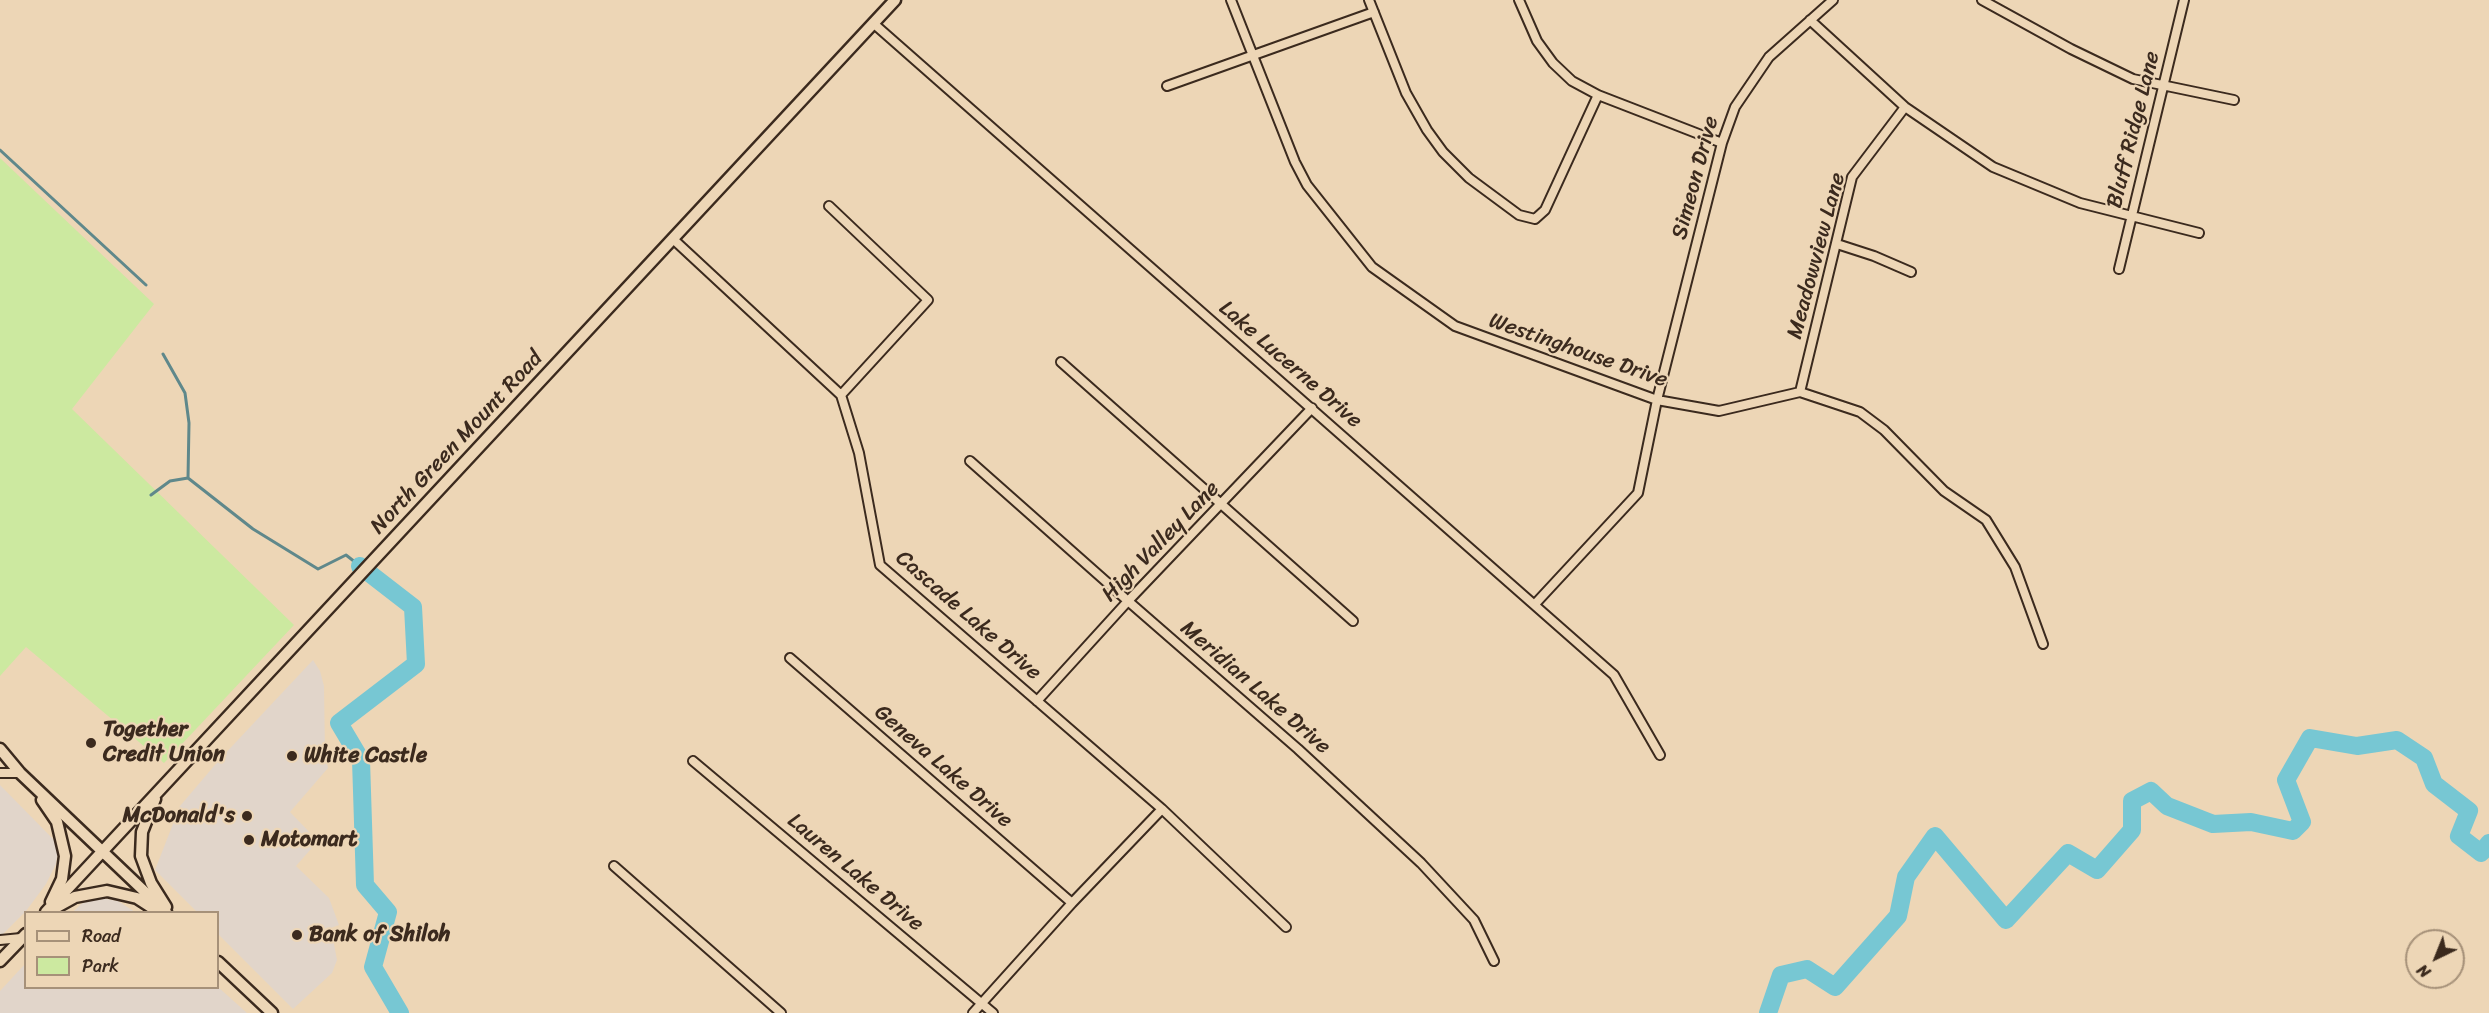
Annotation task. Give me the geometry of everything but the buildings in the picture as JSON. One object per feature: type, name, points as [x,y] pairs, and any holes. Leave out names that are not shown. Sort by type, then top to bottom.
[{"type":"street","name":"North Green Mount Road","points":[[47,911],[895,0]]},
{"type":"street","name":"Westinghouse Drive","points":[[1231,0],[1295,162],[1308,185],[1372,267],[1455,326],[1657,400],[1719,411],[1800,392]]},
{"type":"street","points":[[1369,0],[1406,93],[1427,130],[1443,152],[1469,178],[1519,215],[1535,219],[1545,210],[1598,95]]},
{"type":"street","points":[[1519,0],[1537,41],[1553,63],[1572,81],[1598,95],[1722,143]]},
{"type":"street","name":"Simeon Drive","points":[[1535,604],[1638,493],[1657,400],[1722,143],[1735,107],[1769,57],[1833,0]]},
{"type":"street","points":[[1982,0],[2071,49],[2133,79],[2234,100]]},
{"type":"street","name":"Bluff Ridge Lane","points":[[2119,269],[2184,0]]},
{"type":"street","points":[[1167,86],[1374,12]]},
{"type":"street","points":[[1810,20],[1905,107],[1993,167],[2080,203],[2199,233]]},
{"type":"street","name":"Lake Lucerne Drive","points":[[873,23],[1614,675],[1660,754]]},
{"type":"street","name":"Meadowview Lane","points":[[1800,392],[1852,177],[1905,107]]},
{"type":"street","points":[[830,206],[928,300],[841,395]]},
{"type":"street","name":"Cascade Lake Drive","points":[[673,239],[841,395],[859,453],[880,565],[1162,809],[1286,927]]},
{"type":"street","points":[[1837,244],[1874,256],[1911,272]]},
{"type":"street","points":[[1061,362],[1353,621]]},
{"type":"street","points":[[1800,392],[1860,412],[1884,430],[1944,491],[1986,520],[2015,567],[2043,644]]},
{"type":"street","name":"High Valley Lane","points":[[1037,701],[1128,601],[1312,408]]},
{"type":"street","name":"Meridian Lake Drive","points":[[970,460],[1298,749],[1421,863],[1474,920],[1494,961]]},
{"type":"street","name":"Geneva Lake Drive","points":[[790,658],[1072,903]]},
{"type":"street","points":[[0,749],[20,773],[167,911]]},
{"type":"street","name":"Lauren Lake Drive","points":[[693,761],[993,1013]]},
{"type":"street","points":[[0,773],[20,773]]},
{"type":"street","points":[[30,782],[57,822],[65,856],[62,879],[46,911]]},
{"type":"street","points":[[157,793],[142,832],[141,856],[151,883],[167,911]]},
{"type":"street","points":[[973,1013],[1096,877],[1162,809]]},
{"type":"street","points":[[614,866],[781,1013]]},
{"type":"street","points":[[48,911],[75,897],[107,891],[137,898],[159,911]]},
{"type":"street","points":[[0,940],[23,936]]},
{"type":"street","points":[[0,961],[23,936]]},
{"type":"street","points":[[219,963],[272,1013]]},
{"type":"shaded area","points":[[313,660],[320,671],[324,686],[325,754],[328,768],[290,812],[318,841],[296,866],[329,898],[339,925],[331,928],[337,960],[332,973],[293,1009],[219,935],[219,911],[196,911],[155,870],[180,806],[220,759]]},
{"type":"shaded area","points":[[0,785],[55,841],[58,850],[56,864],[46,884],[26,911],[0,937]]},
{"type":"shaded area","points":[[95,897],[118,901],[133,911],[74,911],[81,904]]},
{"type":"shaded area","points":[[24,965],[24,989],[219,988],[247,1013],[0,1013],[0,991]]},
{"type":"green space","points":[[0,158],[154,304],[72,409],[294,625],[164,763],[26,647],[0,676]]},
{"type":"waterway","points":[[0,150],[146,285]]},
{"type":"waterway","points":[[163,354],[185,393],[189,423],[188,478]]},
{"type":"waterway","points":[[188,478],[253,529],[318,569],[346,555],[360,566]]},
{"type":"waterway","points":[[151,495],[170,481],[188,478]]},
{"type":"waterway","points":[[360,566],[413,607],[416,664],[339,723],[361,760],[365,885],[388,912],[373,967],[400,1013]]},
{"type":"waterway","points":[[1768,1013],[1781,975],[1807,969],[1835,987],[1898,916],[1906,877],[1935,836],[2006,920],[2068,853],[2097,870],[2132,830],[2132,801],[2151,791],[2167,806],[2213,824],[2251,822],[2293,831],[2302,822],[2286,780],[2310,738],[2357,746],[2397,740],[2424,758],[2434,784],[2469,811],[2459,836],[2481,853],[2489,843]]},
{"type":"place","name":"Together Credit Union","points":[[91,743]]},
{"type":"place","name":"White Castle","points":[[292,756]]},
{"type":"place","name":"McDonald's","points":[[247,816]]},
{"type":"place","name":"Motomart","points":[[249,840]]},
{"type":"place","name":"Bank of Shiloh","points":[[297,935]]}]
